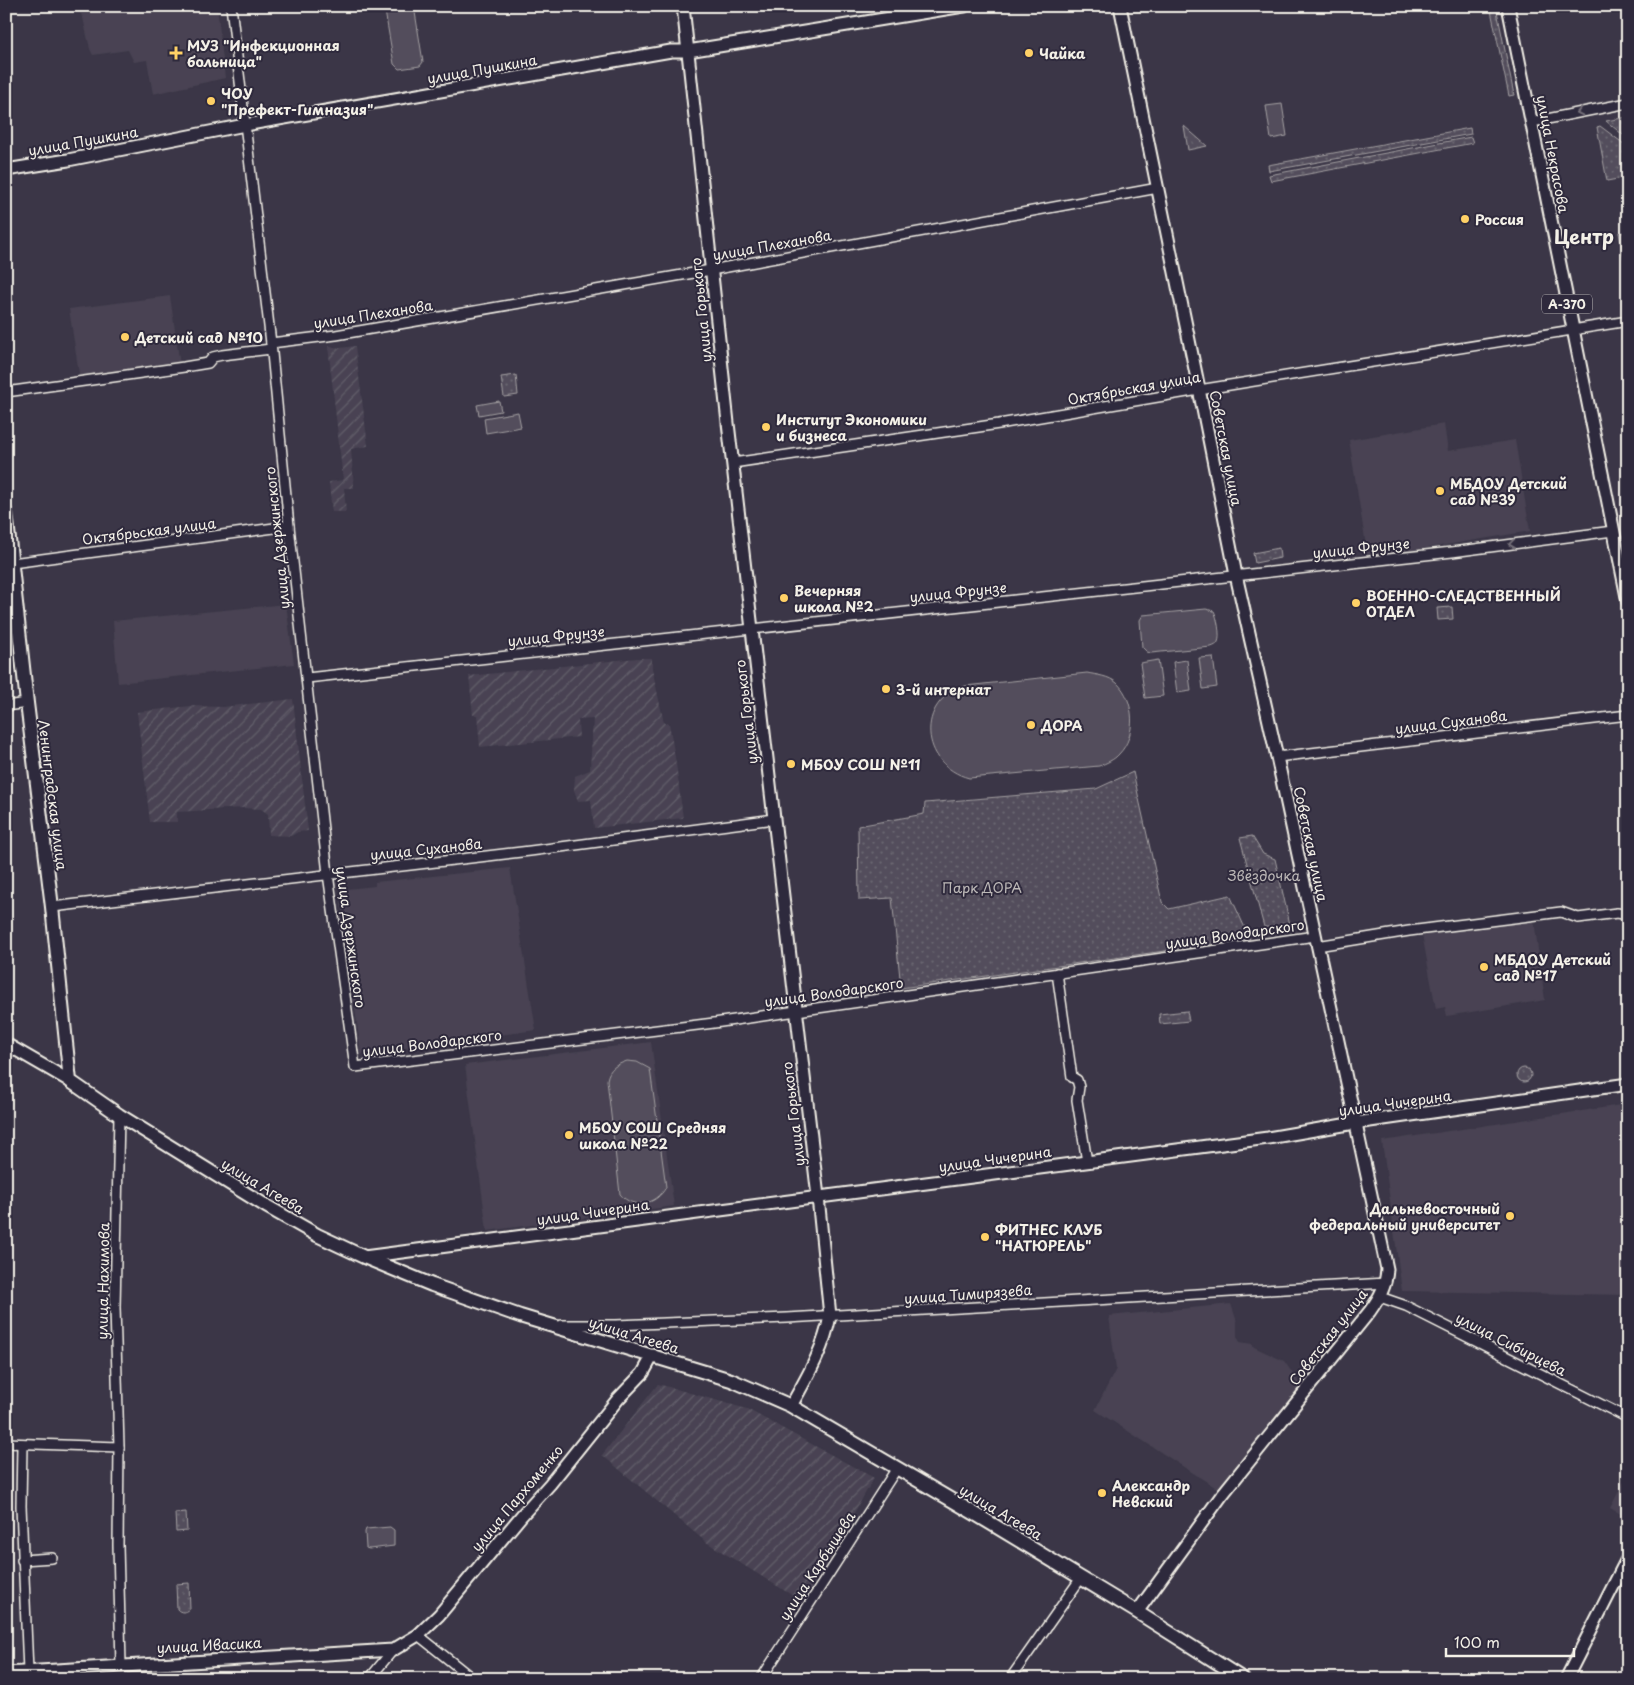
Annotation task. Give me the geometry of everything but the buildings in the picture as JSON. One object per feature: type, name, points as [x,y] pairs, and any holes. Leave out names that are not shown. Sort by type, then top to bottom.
[{"type":"highway","name":"Ленинградская улица","points":[[6,512],[52,907],[70,1081]]},
{"type":"highway","name":"улица Агеева","points":[[70,1081],[119,1115],[266,1206],[317,1235],[364,1257],[432,1285],[552,1325],[730,1380],[791,1406],[1137,1612],[1243,1679]]},
{"type":"main road","name":"улица Горького","points":[[683,6],[711,270],[830,1316],[816,1359],[791,1406]]},
{"type":"main road","name":"улица Пушкина","points":[[6,170],[68,160],[245,125],[671,51],[688,51],[964,6]]},
{"type":"main road","name":"Советская улица","points":[[1120,6],[1236,575],[1387,1269],[1386,1284],[1380,1298],[1222,1495],[1137,1612]]},
{"type":"main road","name":"улица Некрасова","points":[[1508,6],[1628,602]]},
{"type":"main road","name":"улица Агеева","points":[[6,1044],[70,1081]]},
{"type":"main road","name":"улица Чичерина","points":[[364,1257],[1268,1138],[1356,1123],[1628,1084]]},
{"type":"main road","name":"улица Пархоменко","points":[[393,1650],[418,1635],[438,1615],[550,1484],[618,1399],[643,1373],[653,1355]]},
{"type":"main road","points":[[1566,1679],[1628,1557]]},
{"type":"main road","name":"улица Ивасика","points":[[6,1673],[393,1650]]},
{"type":"street","name":"улица Дзержинского","points":[[231,6],[271,346],[328,874],[355,1066]]},
{"type":"street","points":[[1532,122],[1628,103]]},
{"type":"street","name":"улица Плеханова","points":[[6,392],[208,363],[213,357],[325,336],[711,270],[1158,188]]},
{"type":"street","name":"Октябрьская улица","points":[[733,463],[999,424],[1628,321]]},
{"type":"street","name":"Октябрьская улица","points":[[12,563],[289,526]]},
{"type":"street","name":"улица Фрунзе","points":[[307,678],[1452,552],[1613,531]]},
{"type":"street","points":[[6,706],[27,703]]},
{"type":"street","name":"улица Суханова","points":[[1277,757],[1628,715]]},
{"type":"street","name":"улица Суханова","points":[[52,907],[530,851],[774,818]]},
{"type":"street","name":"улица Володарского","points":[[355,1066],[714,1023],[1057,973],[1561,912],[1578,918],[1617,913],[1623,914],[1628,920]]},
{"type":"street","points":[[1057,973],[1072,1077],[1077,1080],[1079,1087],[1077,1100],[1087,1162]]},
{"type":"street","name":"улица Нахимова","points":[[119,1115],[115,1307],[119,1447],[118,1536],[121,1665]]},
{"type":"street","name":"улица Тимирязева","points":[[552,1325],[616,1325],[830,1316],[1386,1284]]},
{"type":"street","name":"улица Сибирцева","points":[[1380,1298],[1406,1306],[1628,1418]]},
{"type":"street","points":[[6,1443],[119,1447]]},
{"type":"street","points":[[22,1444],[22,1560],[28,1671]]},
{"type":"street","name":"улица Карбышева","points":[[761,1679],[897,1468]]},
{"type":"street","points":[[22,1560],[52,1558]]},
{"type":"street","points":[[1010,1679],[1080,1578]]},
{"type":"street","points":[[418,1635],[473,1679]]},
{"type":"street","points":[[369,1679],[393,1650]]},
{"type":"shaded area","name":"МУЗ \"Инфекционная больница\"","points":[[77,6],[217,6],[225,78],[153,94],[147,60],[134,62],[128,50],[93,55],[83,18]]},
{"type":"shaded area","name":"Детский сад №10","points":[[170,296],[180,365],[80,380],[69,309]]},
{"type":"shaded area","points":[[328,346],[340,348],[355,346],[368,446],[351,449],[354,488],[344,488],[346,512],[332,512],[329,482],[343,480]]},
{"type":"shaded area","name":"МБДОУ Детский сад №39","points":[[1444,424],[1448,451],[1515,440],[1530,531],[1368,558],[1349,440]]},
{"type":"shaded area","points":[[286,604],[294,664],[118,683],[113,621]]},
{"type":"shaded area","points":[[652,658],[652,668],[664,723],[669,723],[683,818],[594,828],[591,800],[578,801],[574,790],[575,776],[590,770],[593,719],[578,720],[579,737],[480,747],[477,715],[473,715],[469,676]]},
{"type":"shaded area","points":[[293,699],[308,831],[298,832],[291,836],[269,835],[268,814],[261,809],[243,808],[177,812],[177,822],[150,822],[137,712],[191,706],[223,707]]},
{"type":"shaded area","points":[[510,868],[536,1030],[361,1054],[341,902],[348,901],[347,889],[375,886],[375,882]]},
{"type":"shaded area","name":"МБДОУ Детский сад №17","points":[[1534,920],[1545,1000],[1447,1016],[1445,1007],[1436,1009],[1422,934]]},
{"type":"shaded area","name":"МБОУ СОШ Средняя школа №22","points":[[651,1042],[674,1206],[487,1231],[465,1065]]},
{"type":"shaded area","name":"Дальневосточный федеральный университет","points":[[1628,1104],[1628,1295],[1402,1291],[1382,1141]]},
{"type":"shaded area","points":[[1231,1304],[1237,1322],[1237,1336],[1240,1342],[1252,1344],[1254,1347],[1284,1361],[1301,1385],[1218,1489],[1095,1410],[1116,1369],[1109,1316]]},
{"type":"shaded area","points":[[658,1384],[747,1409],[874,1478],[803,1602],[706,1542],[602,1455]]},
{"type":"shaded area","points":[[1627,1476],[1628,1514],[1626,1517],[1610,1508]]},
{"type":"green space","points":[[414,6],[423,62],[420,66],[399,69],[394,64],[385,11],[387,7]]},
{"type":"green space","points":[[1490,6],[1496,6],[1514,95],[1509,96]]},
{"type":"green space","points":[[1282,104],[1287,136],[1271,139],[1266,106]]},
{"type":"green space","points":[[1628,117],[1628,139],[1606,121]]},
{"type":"green space","points":[[1184,126],[1207,146],[1188,150]]},
{"type":"green space","points":[[1600,126],[1628,147],[1628,177],[1607,181],[1597,127]]},
{"type":"green space","points":[[1470,128],[1471,134],[1269,171],[1268,165]]},
{"type":"green space","points":[[1471,137],[1473,143],[1271,181],[1269,175]]},
{"type":"green space","points":[[1628,231],[1628,278],[1619,233]]},
{"type":"green space","points":[[516,375],[518,395],[504,397],[501,377]]},
{"type":"green space","points":[[499,401],[501,411],[479,415],[477,405]]},
{"type":"green space","points":[[518,412],[521,427],[486,433],[484,418]]},
{"type":"green space","points":[[1279,548],[1280,558],[1255,563],[1253,553]]},
{"type":"green space","points":[[1452,607],[1453,619],[1438,620],[1437,608]]},
{"type":"green space","points":[[1206,609],[1214,611],[1216,617],[1219,635],[1217,644],[1211,647],[1151,653],[1142,647],[1140,620],[1143,615]]},
{"type":"green space","points":[[1213,657],[1217,687],[1203,689],[1199,658]]},
{"type":"green space","points":[[1158,660],[1163,696],[1145,698],[1140,663]]},
{"type":"green space","points":[[1187,660],[1191,691],[1177,693],[1173,662]]},
{"type":"green space","name":"ДОРА","points":[[1087,673],[1107,677],[1117,683],[1127,699],[1132,718],[1129,738],[1125,746],[1115,758],[1099,766],[969,778],[953,771],[941,760],[933,747],[930,733],[931,718],[938,705],[949,694],[965,686]]},
{"type":"green space","name":"Парк ДОРА","points":[[1133,772],[1162,902],[1169,909],[1230,895],[1250,939],[901,988],[892,898],[859,900],[858,826],[924,814],[925,803],[1096,789]]},
{"type":"green space","name":"Звёздочка","points":[[1252,836],[1263,854],[1275,859],[1291,929],[1264,927],[1240,838]]},
{"type":"green space","points":[[1187,1011],[1189,1021],[1160,1024],[1159,1014]]},
{"type":"green space","points":[[627,1061],[637,1062],[650,1069],[666,1187],[657,1198],[638,1204],[625,1199],[620,1194],[607,1080],[609,1073],[614,1068]]},
{"type":"green space","points":[[1521,1068],[1527,1068],[1531,1075],[1527,1082],[1521,1082],[1517,1078],[1517,1072]]},
{"type":"green space","points":[[186,1512],[187,1531],[176,1532],[175,1513]]},
{"type":"green space","points":[[390,1527],[394,1530],[394,1546],[366,1548],[366,1529]]},
{"type":"green space","points":[[189,1583],[190,1609],[181,1612],[177,1609],[176,1584]]},
{"type":"place","name":"МУЗ \"Инфекционная больница\"","points":[[176,53]]},
{"type":"place","name":"Чайка","points":[[1029,53]]},
{"type":"place","name":"ЧОУ \"Префект-Гимназия\"","points":[[211,101]]},
{"type":"place","name":"Россия","points":[[1465,219]]},
{"type":"place","name":"Детский сад №10","points":[[125,337]]},
{"type":"place","name":"Институт Экономики и бизнеса","points":[[766,427]]},
{"type":"place","name":"МБДОУ Детский сад №39","points":[[1440,491]]},
{"type":"place","name":"Вечерняя школа №2","points":[[784,598]]},
{"type":"place","name":"ВОЕННО-СЛЕДСТВЕННЫЙ ОТДЕЛ","points":[[1356,603]]},
{"type":"place","name":"3-й интернат","points":[[886,689]]},
{"type":"place","name":"ДОРА","points":[[1031,725]]},
{"type":"place","name":"МБОУ СОШ №11","points":[[791,764]]},
{"type":"place","name":"МБДОУ Детский сад №17","points":[[1484,967]]},
{"type":"place","name":"МБОУ СОШ Средняя школа №22","points":[[569,1135]]},
{"type":"place","name":"Дальневосточный федеральный университет","points":[[1510,1216]]},
{"type":"place","name":"ФИТНЕС КЛУБ \"НАТЮРЕЛЬ\"","points":[[985,1237]]},
{"type":"place","name":"Александр Невский","points":[[1102,1493]]},
{"type":"district","name":"Центр","points":[[1584,236]]}]
